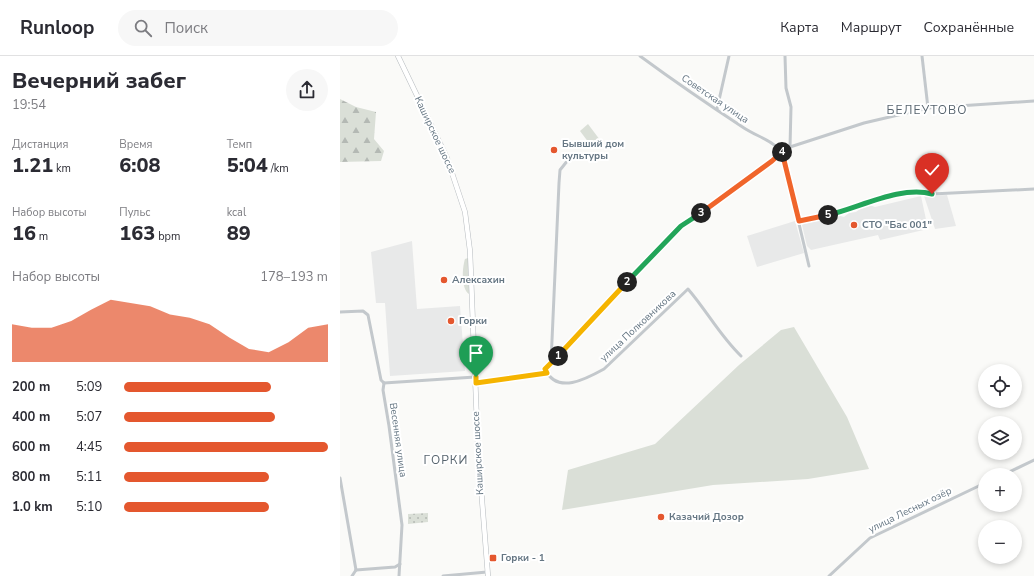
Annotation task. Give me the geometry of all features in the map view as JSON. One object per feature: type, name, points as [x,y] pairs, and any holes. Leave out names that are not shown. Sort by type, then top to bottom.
[{"type":"main road","name":"Каширское шоссе","points":[[398,56],[447,158],[464,212],[470,251],[479,480],[488,574]]},
{"type":"street","name":"Советская улица","points":[[640,56],[745,129],[777,146],[782,152]]},
{"type":"street","points":[[717,109],[729,56]]},
{"type":"street","points":[[785,56],[786,88],[791,106],[790,147]]},
{"type":"street","points":[[922,56],[928,108]]},
{"type":"street","points":[[476,383],[547,373],[545,369],[681,226],[714,204],[790,147],[864,123],[928,108],[1034,102]]},
{"type":"street","points":[[782,152],[799,221],[808,266]]},
{"type":"street","points":[[551,363],[560,170],[572,155]]},
{"type":"street","points":[[799,221],[851,210],[866,203],[921,191],[932,194],[1034,189]]},
{"type":"street","name":"улица Полковникова","points":[[547,373],[554,380],[563,384],[589,378],[604,369],[688,289],[719,332],[741,356]]},
{"type":"street","name":"Весенняя улица","points":[[340,312],[363,311],[368,315],[381,380],[384,383],[382,390],[389,426],[402,525],[399,576]]},
{"type":"street","points":[[384,383],[476,377]]},
{"type":"street","points":[[1017,468],[1034,460]]},
{"type":"street","points":[[340,478],[356,570],[352,576]]},
{"type":"street","name":"улица Лесных озёр","points":[[829,576],[870,538],[978,486]]},
{"type":"street","points":[[356,570],[395,567],[400,564]]},
{"type":"street","points":[[443,576],[488,574]]},
{"type":"shaded area","points":[[947,195],[956,226],[935,229],[924,196]]},
{"type":"shaded area","points":[[921,196],[928,229],[880,240],[878,235],[811,250],[807,246],[802,225],[805,223],[837,215],[844,217],[849,213],[856,212],[867,204],[875,207]]},
{"type":"shaded area","points":[[795,221],[804,253],[757,267],[747,236]]},
{"type":"shaded area","points":[[412,241],[417,309],[460,306],[465,371],[390,376],[385,303],[376,303],[371,252]]},
{"type":"green space","points":[[340,99],[356,107],[376,112],[374,139],[384,151],[381,161],[340,162]]},
{"type":"green space","points":[[588,124],[600,140],[592,147],[580,131]]},
{"type":"green space","points":[[468,258],[469,294],[463,283],[464,263],[465,259]]},
{"type":"green space","points":[[794,327],[847,417],[869,469],[808,479],[713,485],[562,510],[568,470],[655,444],[739,365],[781,330]]},
{"type":"green space","points":[[428,513],[428,522],[408,524],[408,514]]},
{"type":"place","name":"Бывший дом культуры","points":[[554,150]]},
{"type":"place","name":"СТО \"Бас 001\"","points":[[854,225]]},
{"type":"place","name":"Алексахин","points":[[444,280]]},
{"type":"place","name":"Горки","points":[[451,321]]},
{"type":"place","name":"Казачий Дозор","points":[[661,517]]},
{"type":"place","name":"Горки - 1","points":[[493,558]]},
{"type":"district","name":"БЕЛЕУТОВО","points":[[927,110]]},
{"type":"district","name":"ГОРКИ","points":[[446,460]]},
{"type":"route","points":[[476,377],[476,383],[547,373],[545,369],[658,248],[681,226],[714,204],[782,152],[799,221],[851,210],[866,203],[896,196],[921,191],[932,194]]}]
